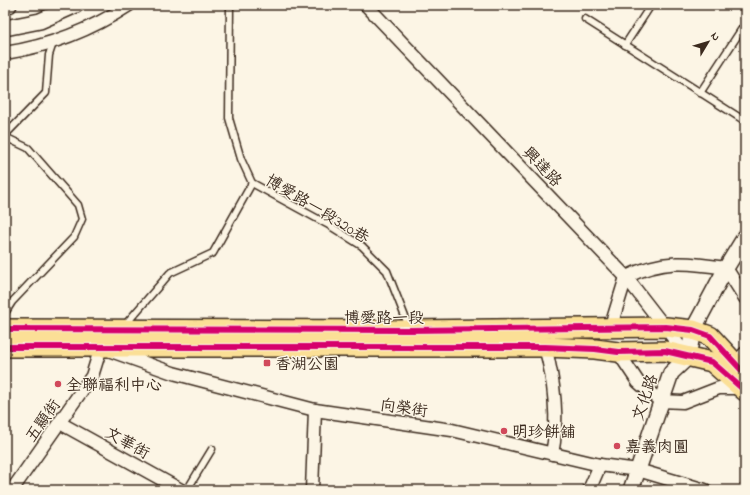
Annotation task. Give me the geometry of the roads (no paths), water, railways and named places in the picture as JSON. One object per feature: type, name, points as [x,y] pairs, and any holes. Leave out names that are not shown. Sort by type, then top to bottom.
[{"type":"main road","name":"博愛路一段","points":[[5,329],[122,328],[411,330],[610,329],[666,327],[693,330],[710,336],[743,380]]},
{"type":"main road","name":"博愛路一段","points":[[5,347],[545,347],[595,348],[618,352],[665,351],[712,362],[743,380]]},
{"type":"street","points":[[5,6],[9,5]]},
{"type":"street","points":[[5,28],[40,21],[76,5]]},
{"type":"street","points":[[5,53],[54,43],[115,15],[130,5]]},
{"type":"street","name":"興達路","points":[[366,5],[626,277],[688,357]]},
{"type":"street","points":[[688,357],[693,330],[726,268],[745,237]]},
{"type":"street","points":[[610,329],[626,277],[651,266],[675,262],[726,268]]},
{"type":"street","points":[[726,268],[745,298]]},
{"type":"street","points":[[101,347],[122,328]]},
{"type":"street","name":"向榮街","points":[[101,347],[173,373],[316,410],[452,430],[600,465],[638,470],[705,490]]},
{"type":"street","name":"五顯街","points":[[12,490],[92,376],[101,347]]},
{"type":"street","points":[[545,347],[550,365],[557,434],[552,454]]},
{"type":"street","points":[[618,352],[638,382],[660,402],[683,402],[743,380]]},
{"type":"street","name":"文化路","points":[[632,490],[660,402],[671,373],[688,357]]},
{"type":"street","points":[[312,490],[316,410]]},
{"type":"street","name":"文華街","points":[[60,422],[181,490]]},
{"type":"street","points":[[589,490],[600,465]]},
{"type":"lane","name":"博愛路一段320巷","points":[[230,5],[229,118],[241,159],[252,183],[327,224],[362,246],[387,271],[411,330]]},
{"type":"lane","points":[[625,44],[651,5]]},
{"type":"lane","points":[[585,19],[745,120]]},
{"type":"lane","points":[[700,93],[745,24]]},
{"type":"lane","points":[[5,313],[12,302],[74,237],[82,220],[78,205],[28,148],[5,136],[46,93],[49,54],[54,43]]},
{"type":"lane","points":[[122,328],[170,273],[213,253],[252,183]]},
{"type":"lane","points":[[187,490],[212,449]]},
{"type":"place","name":"香湖公園","points":[[267,363]]},
{"type":"place","name":"全聯福利中心","points":[[58,384]]},
{"type":"place","name":"明珍餅舖","points":[[504,431]]},
{"type":"place","name":"嘉義肉圓","points":[[617,446]]}]
